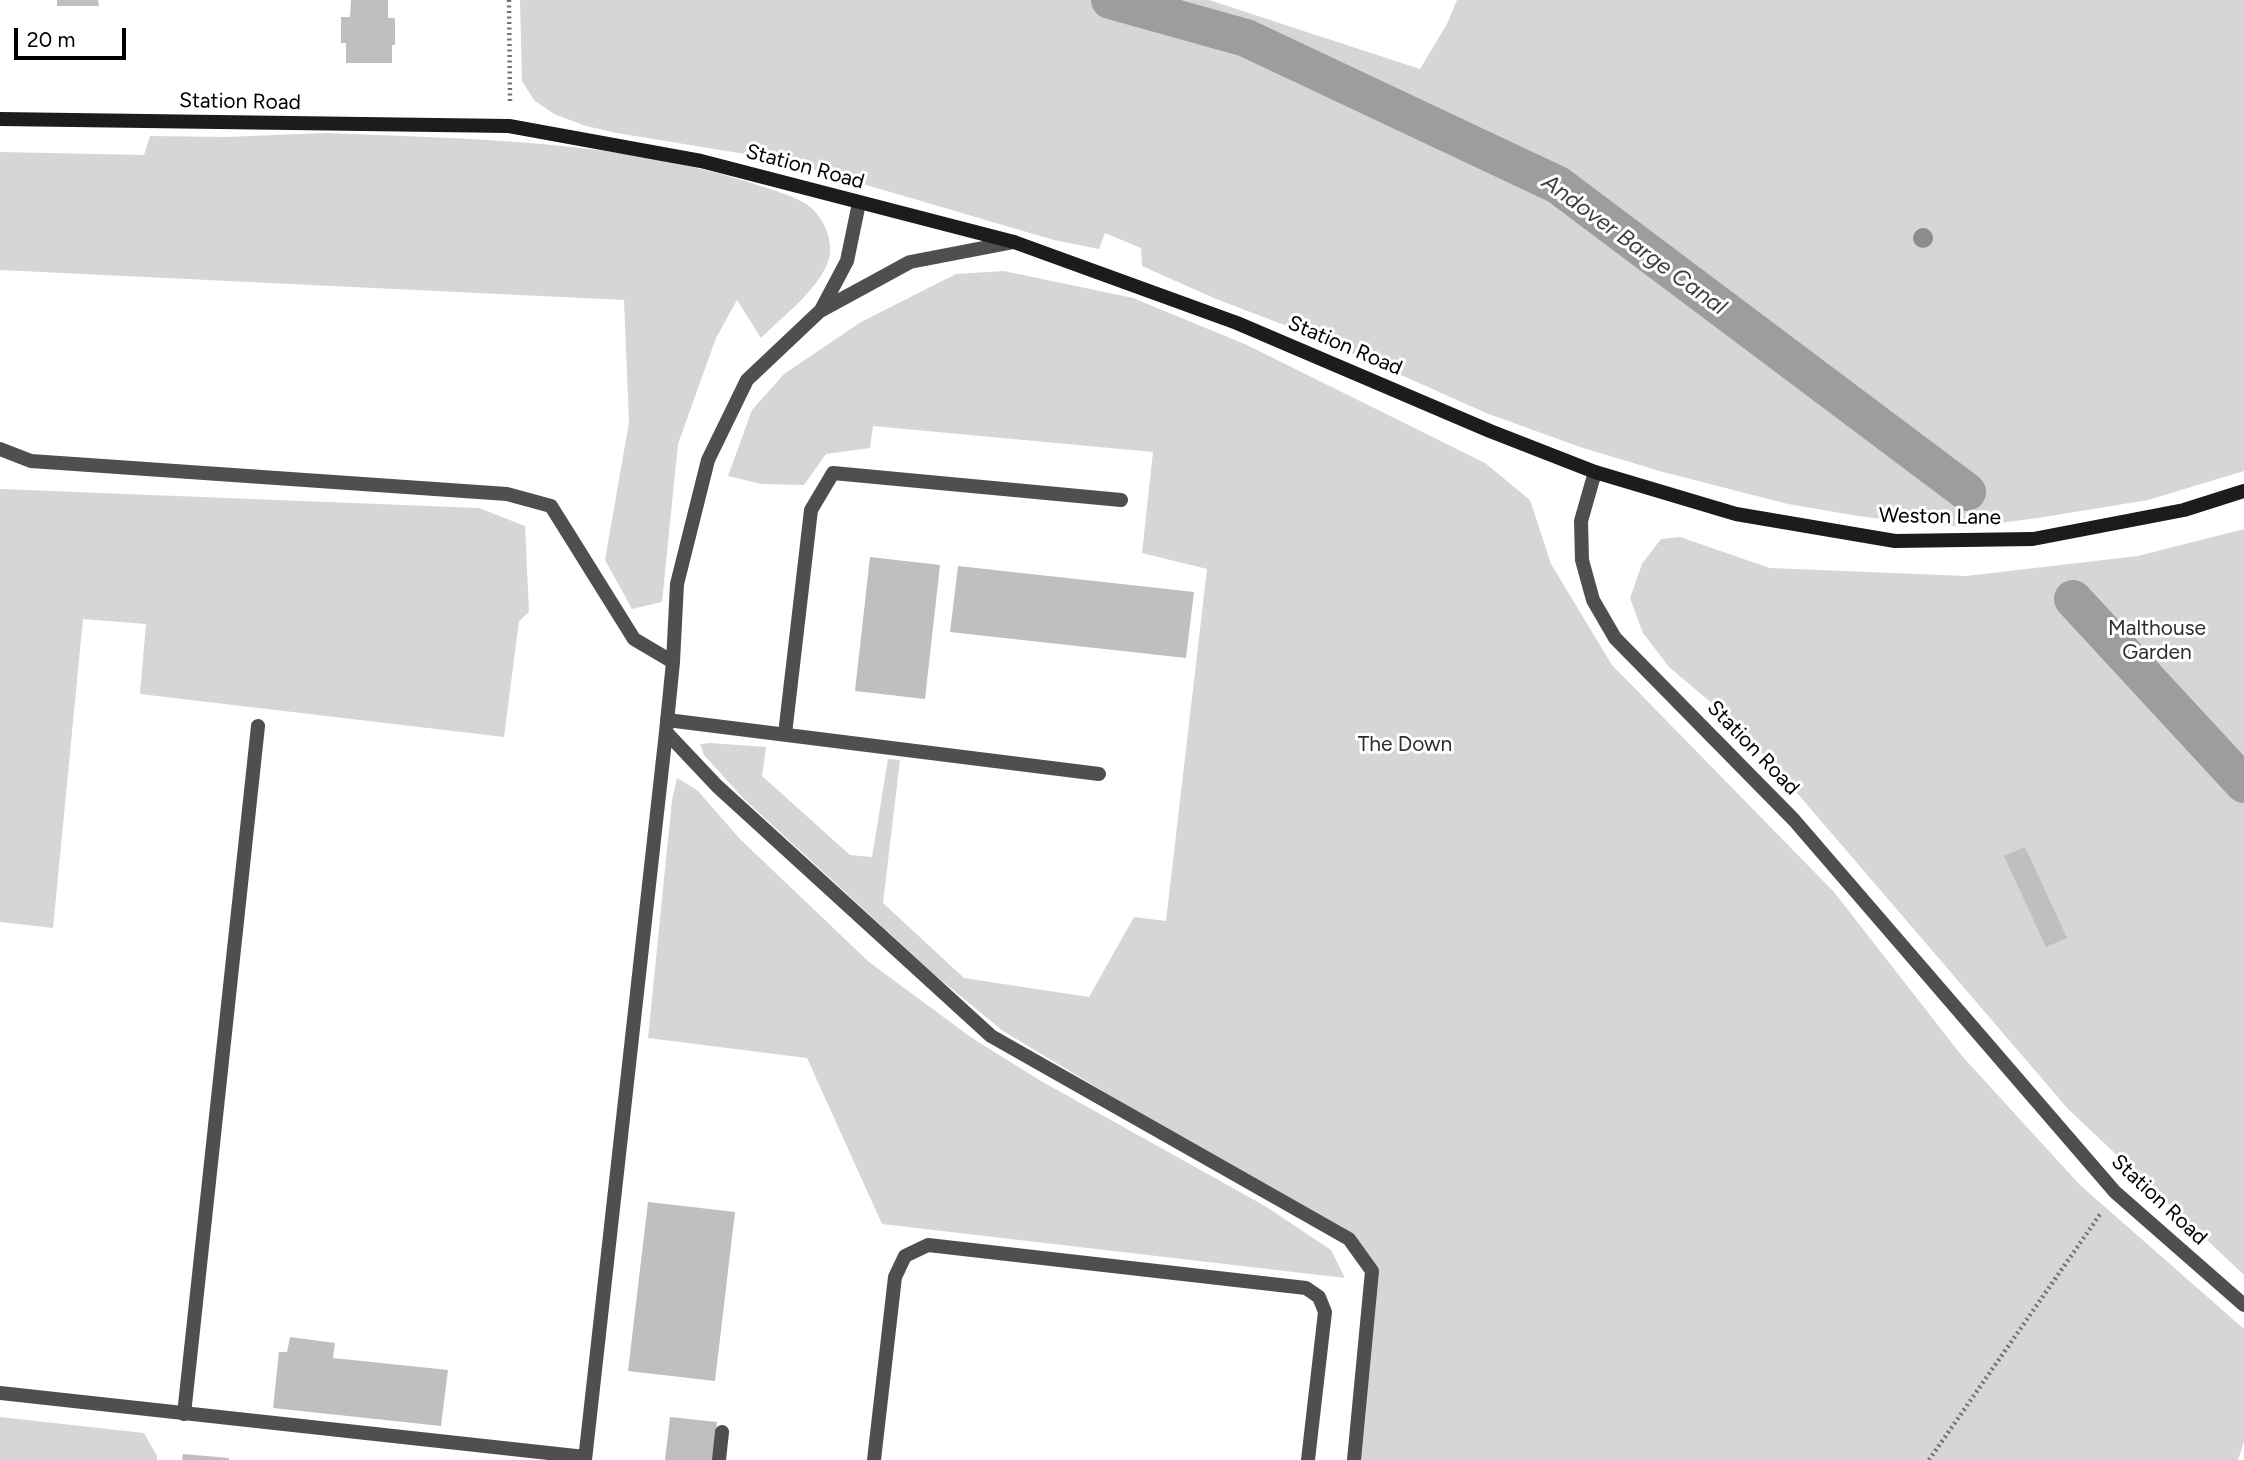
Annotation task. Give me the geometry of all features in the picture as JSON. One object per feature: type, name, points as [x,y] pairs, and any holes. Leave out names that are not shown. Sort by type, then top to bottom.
[{"type":"street","name":"Station Road","points":[[0,119],[509,126],[701,161],[1014,242],[1237,323],[1490,431],[1595,472],[1581,520],[1582,560],[1593,600],[1615,638],[1794,820],[2115,1192],[2244,1306]]},
{"type":"street","points":[[820,311],[847,261],[859,203]]},
{"type":"street","points":[[0,1394],[585,1459],[673,662],[677,584],[708,460],[747,380],[820,311],[910,262],[1014,242]]},
{"type":"street","points":[[0,449],[31,461],[508,494],[551,506],[634,639],[673,662]]},
{"type":"street","name":"Weston Lane","points":[[1595,472],[1736,514],[1895,541],[2034,539],[2184,510],[2244,491]]},
{"type":"street","points":[[785,734],[811,510],[833,473],[1121,500]]},
{"type":"street","points":[[184,1414],[258,726]]},
{"type":"street","points":[[666,726],[785,734],[1099,775]]},
{"type":"street","points":[[666,726],[717,786],[991,1036],[1349,1239],[1372,1271],[1354,1460]]},
{"type":"street","points":[[874,1460],[895,1277],[905,1255],[928,1245],[1307,1288],[1319,1297],[1325,1312],[1308,1460]]},
{"type":"street","points":[[719,1460],[722,1432]]},
{"type":"path","points":[[509,0],[509,126]]},
{"type":"path","points":[[1929,1460],[2115,1192]]},
{"type":"green space","points":[[520,0],[1209,0],[1420,69],[1447,24],[1457,0],[2244,0],[2244,471],[2148,500],[1969,527],[1858,516],[1788,504],[1663,472],[1580,447],[1486,413],[1316,337],[1216,299],[1142,266],[1141,248],[1105,233],[1099,249],[1054,240],[781,160],[617,133],[586,126],[554,114],[534,100],[522,81]]},
{"type":"green space","points":[[324,133],[536,144],[642,157],[745,181],[803,202],[818,215],[827,233],[830,253],[821,276],[812,288],[761,338],[737,300],[716,338],[678,444],[662,602],[632,609],[605,560],[629,422],[624,300],[0,270],[0,152],[144,155],[150,136],[226,137]]},
{"type":"green space","name":"The Down","points":[[1004,271],[1133,298],[1247,345],[1485,463],[1530,500],[1551,564],[1612,665],[1834,892],[1962,1056],[2080,1185],[2244,1329],[2244,1442],[2238,1460],[1350,1460],[1372,1271],[1349,1239],[1003,1031],[936,976],[743,798],[704,755],[700,744],[766,747],[762,776],[850,855],[872,857],[888,759],[900,760],[883,903],[964,978],[1089,997],[1134,917],[1166,921],[1207,569],[1142,553],[1153,452],[873,426],[870,448],[826,454],[804,485],[761,484],[728,476],[752,410],[784,374],[861,322],[956,274]]},
{"type":"green space","points":[[0,489],[479,508],[525,526],[529,612],[519,621],[504,737],[140,694],[146,624],[83,619],[53,928],[0,922]]},
{"type":"green space","name":"Malthouse Garden","points":[[2244,529],[2244,1275],[2068,1109],[1733,721],[1669,667],[1643,633],[1630,598],[1642,564],[1661,539],[1680,537],[1770,568],[1966,576],[2138,556]]},
{"type":"green space","points":[[677,778],[697,790],[740,839],[869,962],[972,1038],[1041,1081],[1265,1206],[1331,1250],[1345,1278],[882,1224],[807,1058],[648,1038],[672,800]]},
{"type":"green space","points":[[0,1417],[144,1433],[157,1460],[0,1460]]},
{"type":"building","points":[[57,0],[98,0],[99,6],[57,6]]},
{"type":"building","points":[[351,0],[388,0],[388,18],[395,18],[392,63],[346,63],[346,43],[341,43],[341,17],[350,17]]},
{"type":"building","points":[[870,557],[940,565],[925,699],[855,691]]},
{"type":"building","points":[[958,566],[1194,592],[1186,658],[950,632]]},
{"type":"building","points":[[2025,847],[2067,938],[2046,947],[2004,856]]},
{"type":"building","points":[[648,1202],[735,1212],[715,1381],[628,1371]]},
{"type":"building","points":[[290,1337],[335,1343],[333,1358],[448,1370],[441,1426],[273,1408],[279,1352],[287,1352]]},
{"type":"building","points":[[670,1417],[717,1422],[713,1460],[665,1460]]},
{"type":"building","points":[[183,1454],[229,1458],[229,1460],[182,1460]]},
{"type":"waterway","name":"Andover Barge Canal","points":[[1110,0],[1246,38],[1558,185],[1967,492]]},
{"type":"waterway","name":"Andover Barge Canal","points":[[2073,599],[2244,784]]}]
